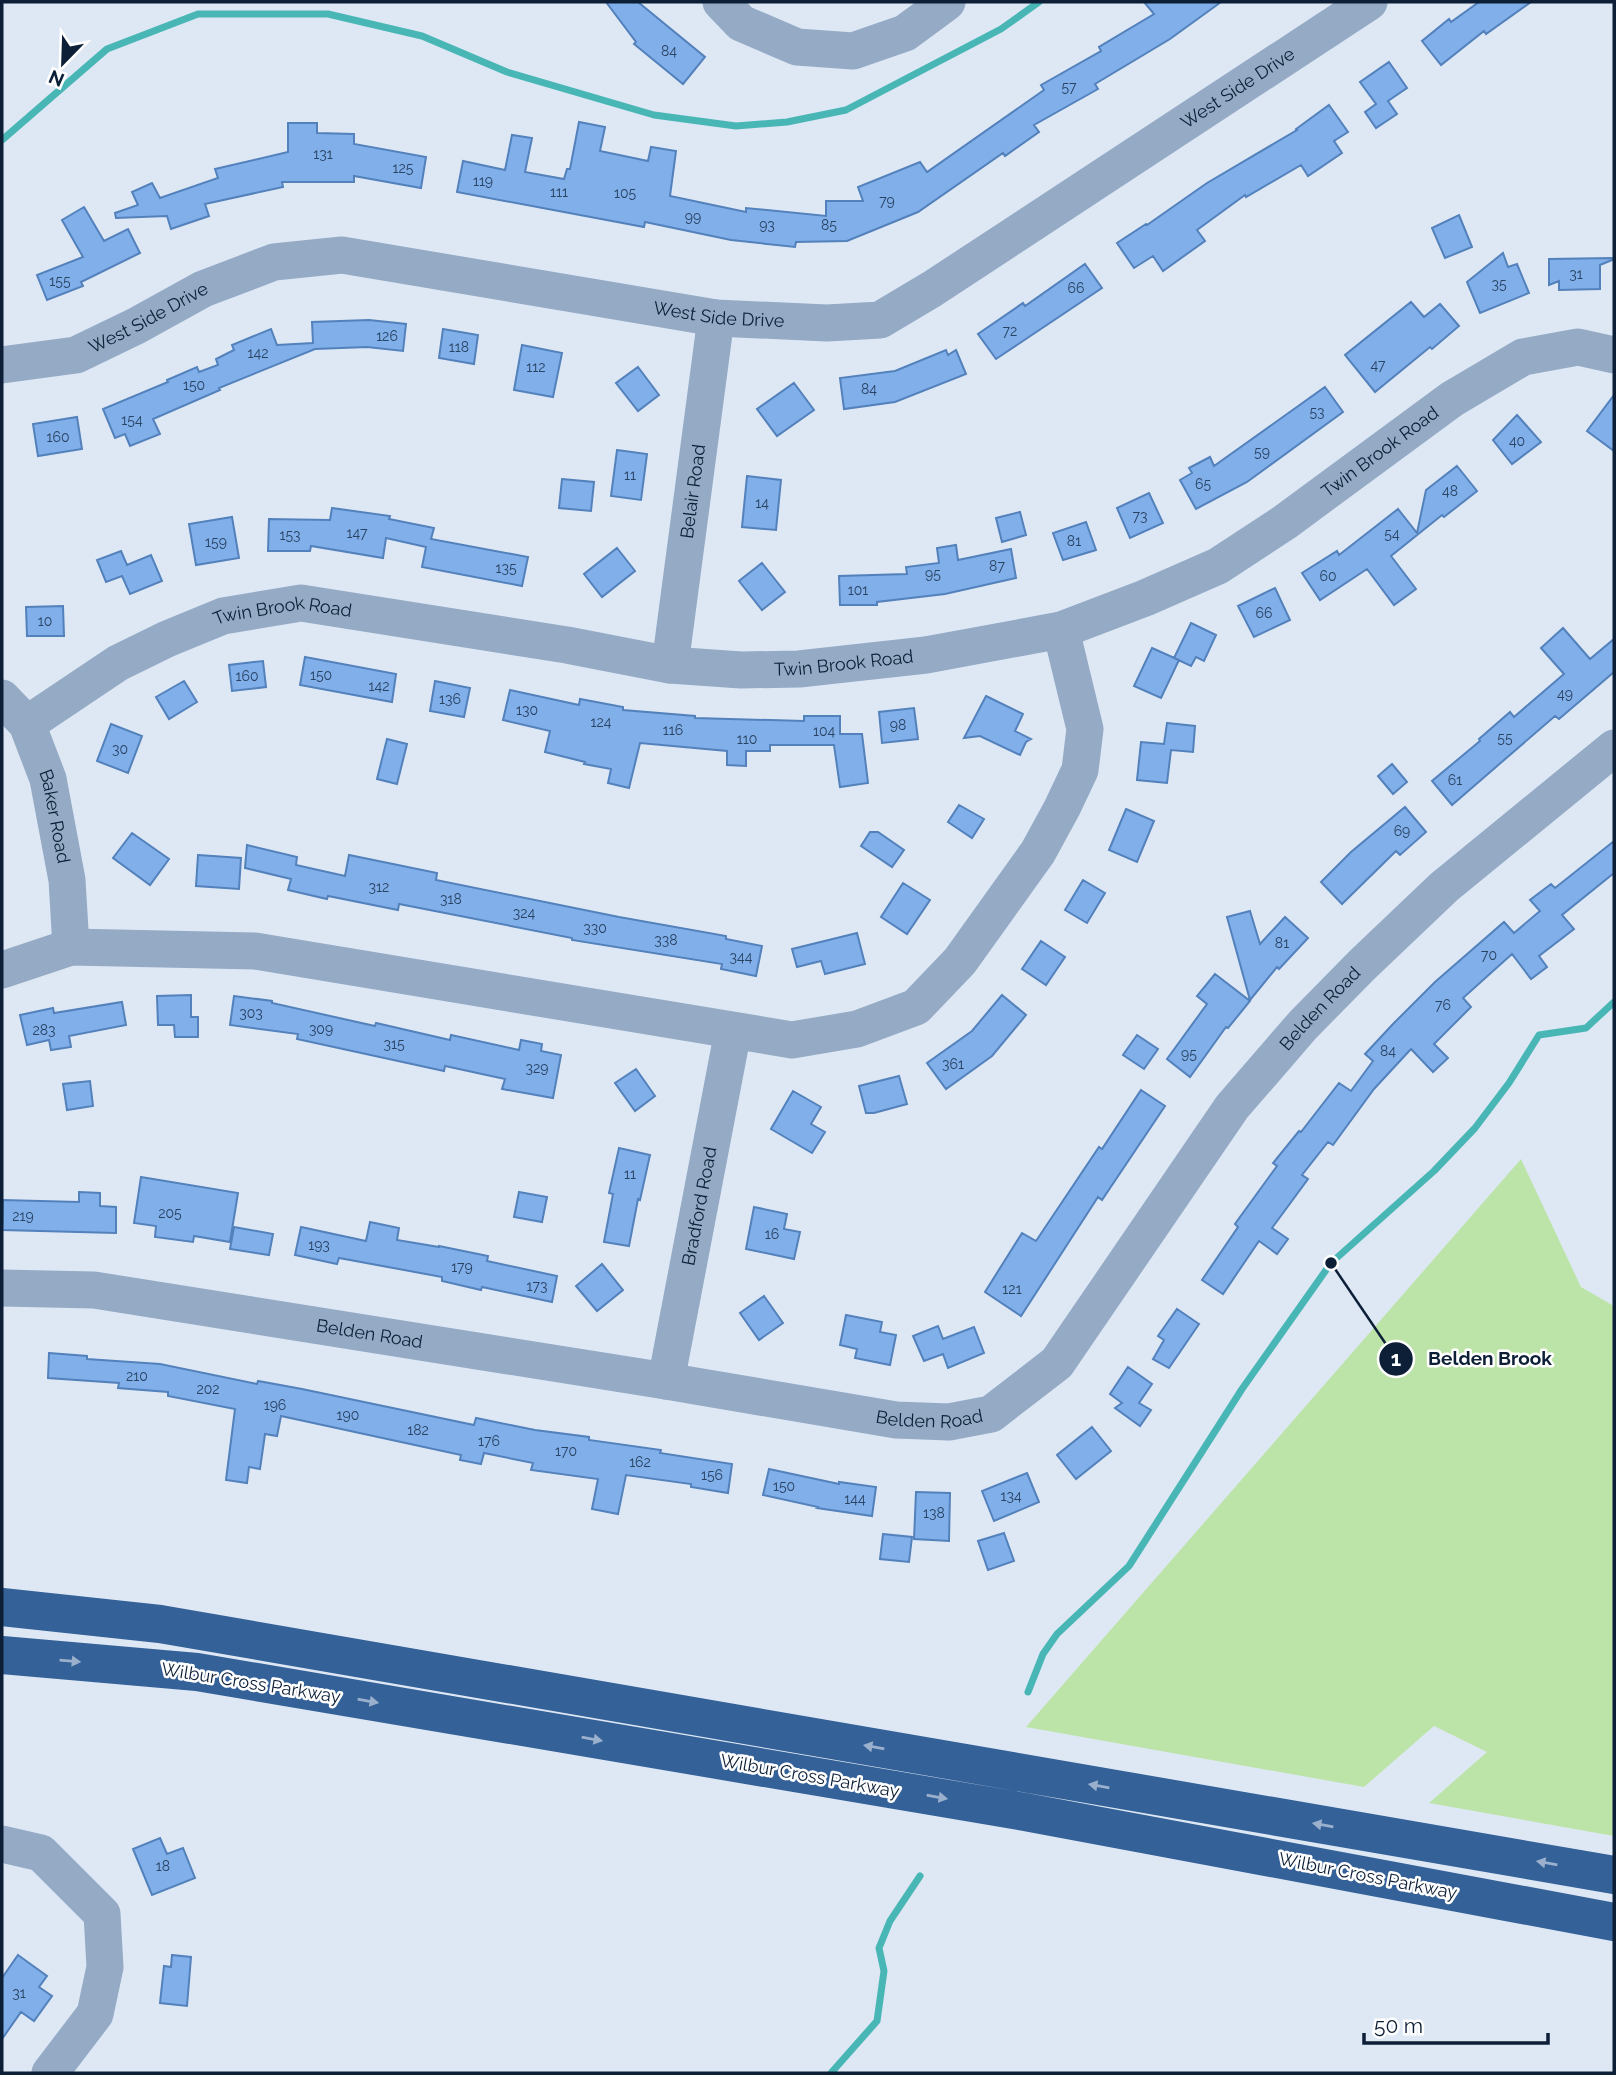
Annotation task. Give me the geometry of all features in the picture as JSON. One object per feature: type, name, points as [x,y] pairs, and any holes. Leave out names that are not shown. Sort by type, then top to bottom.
[{"type":"highway","points":[[2,1607],[160,1624],[1614,1875]]},
{"type":"highway","name":"Wilbur Cross Parkway","points":[[2,1655],[197,1672],[1011,1810],[1614,1922]]},
{"type":"street","points":[[721,2],[741,23],[797,47],[853,51],[905,33],[947,2]]},
{"type":"street","name":"West Side Drive","points":[[2,365],[76,355],[203,289],[274,262],[342,255],[716,318],[827,323],[880,320],[932,289],[1369,2]]},
{"type":"street","name":"Belair Road","points":[[670,666],[716,318]]},
{"type":"street","name":"Twin Brook Road","points":[[27,724],[118,663],[167,639],[223,615],[301,603],[566,645],[670,666],[741,670],[799,668],[926,655],[1061,630],[1218,566],[1285,522],[1452,399],[1523,357],[1578,346],[1614,355]]},
{"type":"street","points":[[2,970],[71,947],[255,951],[792,1040],[858,1029],[916,1007],[960,961],[1038,852],[1062,808],[1080,770],[1085,729],[1061,630]]},
{"type":"street","name":"Baker Road","points":[[2,698],[27,724],[48,779],[67,880],[71,947]]},
{"type":"street","name":"Belden Road","points":[[2,1288],[93,1290],[896,1420],[949,1422],[992,1413],[1057,1363],[1232,1107],[1303,1025],[1444,887],[1614,748]]},
{"type":"street","name":"Bradford Road","points":[[666,1381],[733,1031]]},
{"type":"street","points":[[2,1844],[41,1853],[102,1914],[105,1967],[95,2014],[50,2073]]},
{"type":"green space","points":[[1521,1159],[1581,1287],[1614,1306],[1614,1836],[1429,1803],[1487,1752],[1434,1726],[1364,1787],[1026,1727]]},
{"type":"building","points":[[606,2],[638,2],[705,57],[683,84],[634,44],[636,42]]},
{"type":"building","points":[[1144,2],[1221,2],[1170,39],[1095,84],[1098,89],[1034,125],[1039,132],[1005,156],[1003,153],[918,212],[847,241],[796,242],[795,247],[731,240],[645,222],[644,227],[457,192],[463,161],[505,170],[512,135],[532,138],[525,172],[564,179],[567,169],[570,169],[579,122],[605,127],[600,151],[648,161],[651,147],[676,151],[670,196],[746,212],[746,208],[826,216],[826,201],[863,201],[858,187],[920,162],[927,172],[1044,90],[1041,85],[1101,51],[1099,47],[1154,14]]},
{"type":"building","points":[[1479,2],[1531,2],[1486,34],[1484,31],[1441,65],[1422,41],[1449,19],[1451,22]]},
{"type":"building","points":[[1389,62],[1407,88],[1388,101],[1397,114],[1376,128],[1365,112],[1376,104],[1360,82]]},
{"type":"building","points":[[1329,105],[1348,132],[1334,141],[1342,153],[1308,176],[1301,165],[1246,197],[1245,195],[1197,230],[1205,241],[1163,271],[1153,256],[1134,268],[1117,243],[1207,183],[1297,130]]},
{"type":"building","points":[[288,123],[317,123],[317,133],[354,134],[354,144],[426,157],[421,188],[354,176],[354,182],[282,182],[283,187],[205,204],[209,216],[171,229],[167,216],[116,218],[115,213],[138,205],[132,192],[152,183],[160,198],[218,178],[215,169],[288,152]]},
{"type":"building","points":[[84,207],[104,241],[128,229],[140,253],[81,282],[83,286],[47,300],[37,275],[83,257],[62,220]]},
{"type":"building","points":[[1459,215],[1472,247],[1445,258],[1432,228]]},
{"type":"building","points":[[1503,253],[1508,267],[1517,264],[1529,293],[1480,313],[1467,282]]},
{"type":"building","points":[[1612,258],[1600,265],[1600,289],[1559,290],[1559,281],[1549,285],[1549,259]]},
{"type":"building","points":[[1085,264],[1102,288],[996,359],[978,334],[1023,303],[1025,306]]},
{"type":"building","points":[[1411,302],[1424,317],[1440,304],[1459,326],[1375,392],[1345,355]]},
{"type":"building","points":[[369,320],[406,324],[403,351],[367,347],[315,349],[219,388],[220,390],[153,419],[160,434],[130,446],[125,434],[115,438],[103,409],[197,367],[199,372],[218,365],[216,359],[234,350],[232,345],[271,329],[277,345],[313,343],[312,322]]},
{"type":"building","points":[[443,329],[478,335],[474,364],[439,358]]},
{"type":"building","points":[[522,345],[562,353],[553,397],[514,390]]},
{"type":"building","points":[[946,350],[948,355],[956,350],[966,374],[895,402],[844,409],[840,378],[895,371]]},
{"type":"building","points":[[638,367],[659,395],[638,411],[616,383]]},
{"type":"building","points":[[794,383],[814,410],[777,436],[757,409]]},
{"type":"building","points":[[1325,387],[1343,412],[1247,482],[1196,509],[1180,480],[1192,473],[1189,468],[1210,457],[1214,466]]},
{"type":"building","points":[[1614,395],[1614,451],[1587,431]]},
{"type":"building","points":[[1517,415],[1541,442],[1512,464],[1493,440]]},
{"type":"building","points":[[77,417],[82,449],[38,456],[33,424]]},
{"type":"building","points":[[617,450],[647,454],[641,500],[611,496]]},
{"type":"building","points":[[1457,466],[1477,491],[1391,556],[1416,589],[1394,605],[1367,569],[1320,600],[1302,573],[1337,551],[1339,555],[1398,509],[1417,533],[1426,490]]},
{"type":"building","points":[[747,476],[781,480],[776,530],[742,527]]},
{"type":"building","points":[[562,479],[594,482],[591,511],[559,508]]},
{"type":"building","points":[[1149,493],[1163,523],[1130,538],[1117,508]]},
{"type":"building","points":[[332,508],[390,516],[389,519],[434,528],[431,539],[528,557],[522,586],[422,567],[426,547],[386,538],[383,558],[311,546],[310,551],[268,551],[269,519],[330,520]]},
{"type":"building","points":[[1020,512],[1026,535],[1002,542],[996,518]]},
{"type":"building","points":[[232,517],[239,558],[196,565],[189,524]]},
{"type":"building","points":[[1086,522],[1096,550],[1063,560],[1053,533]]},
{"type":"building","points":[[956,545],[958,560],[1011,549],[1016,578],[945,594],[877,602],[877,605],[840,605],[839,576],[907,574],[906,567],[939,563],[937,548]]},
{"type":"building","points":[[617,548],[635,571],[602,597],[584,574]]},
{"type":"building","points":[[121,551],[127,565],[151,555],[162,581],[130,594],[122,576],[106,582],[97,560]]},
{"type":"building","points":[[762,563],[785,592],[762,610],[739,581]]},
{"type":"building","points":[[1275,588],[1290,620],[1254,637],[1238,606]]},
{"type":"building","points":[[63,606],[64,636],[27,636],[26,607]]},
{"type":"building","points":[[1191,623],[1216,635],[1204,661],[1196,657],[1191,666],[1174,658]]},
{"type":"building","points":[[1563,628],[1590,659],[1614,639],[1614,672],[1559,719],[1555,716],[1452,805],[1432,781],[1510,712],[1514,717],[1564,674],[1541,648]]},
{"type":"building","points":[[1152,648],[1179,660],[1161,698],[1134,686]]},
{"type":"building","points":[[305,657],[396,674],[392,702],[300,685]]},
{"type":"building","points":[[263,661],[266,687],[232,691],[229,665]]},
{"type":"building","points":[[184,681],[197,702],[169,719],[156,697]]},
{"type":"building","points":[[435,681],[470,688],[464,717],[430,711]]},
{"type":"building","points":[[510,690],[579,705],[580,699],[623,707],[623,710],[695,718],[804,721],[804,716],[840,716],[840,734],[862,734],[868,783],[840,787],[834,745],[770,745],[770,751],[746,751],[746,766],[727,765],[727,751],[640,743],[629,788],[608,783],[611,769],[545,752],[550,731],[503,720]]},
{"type":"building","points":[[986,696],[1023,714],[1015,731],[1031,739],[1026,742],[1020,755],[980,736],[964,738]]},
{"type":"building","points":[[914,708],[918,739],[882,743],[879,712]]},
{"type":"building","points":[[1167,723],[1195,726],[1193,752],[1171,750],[1167,783],[1137,780],[1141,742],[1164,744]]},
{"type":"building","points":[[111,724],[142,736],[128,773],[97,761]]},
{"type":"building","points":[[387,739],[407,744],[397,784],[377,779]]},
{"type":"building","points":[[1392,764],[1407,782],[1393,794],[1378,776]]},
{"type":"building","points":[[959,805],[984,819],[972,838],[948,822]]},
{"type":"building","points":[[1405,807],[1426,832],[1400,855],[1396,851],[1342,904],[1321,882],[1351,852]]},
{"type":"building","points":[[1126,809],[1154,821],[1137,862],[1109,850]]},
{"type":"building","points":[[870,832],[878,832],[904,850],[892,867],[861,846]]},
{"type":"building","points":[[132,833],[169,859],[150,885],[113,858]]},
{"type":"building","points":[[1614,841],[1614,873],[1562,915],[1574,929],[1539,956],[1547,967],[1531,979],[1512,954],[1463,998],[1471,1007],[1434,1044],[1448,1058],[1433,1072],[1411,1049],[1374,1089],[1333,1145],[1328,1142],[1302,1175],[1308,1179],[1272,1228],[1288,1239],[1277,1254],[1259,1241],[1223,1294],[1202,1280],[1238,1227],[1235,1224],[1277,1166],[1273,1163],[1339,1083],[1351,1091],[1373,1061],[1365,1054],[1393,1024],[1435,982],[1504,922],[1514,933],[1540,911],[1530,900],[1551,884],[1555,888]]},
{"type":"building","points":[[247,845],[297,857],[296,865],[345,876],[349,855],[437,873],[436,880],[726,936],[726,939],[762,946],[756,976],[721,969],[722,964],[572,940],[399,904],[398,910],[288,890],[291,879],[245,868]]},
{"type":"building","points":[[198,855],[241,858],[239,889],[196,886]]},
{"type":"building","points":[[1083,880],[1105,893],[1087,923],[1065,910]]},
{"type":"building","points":[[903,883],[930,900],[907,934],[881,917]]},
{"type":"building","points":[[1250,911],[1260,944],[1285,917],[1308,938],[1279,969],[1277,967],[1250,1000],[1227,917]]},
{"type":"building","points":[[857,933],[865,964],[825,974],[821,961],[797,967],[792,949]]},
{"type":"building","points":[[1041,941],[1065,957],[1046,985],[1022,969]]},
{"type":"building","points":[[1215,974],[1250,1001],[1228,1028],[1226,1027],[1190,1077],[1167,1059],[1207,1004],[1197,996]]},
{"type":"building","points":[[191,995],[191,1017],[198,1017],[198,1037],[175,1037],[174,1025],[158,1025],[157,996]]},
{"type":"building","points":[[1002,995],[1026,1015],[992,1056],[946,1089],[927,1063],[972,1031]]},
{"type":"building","points":[[234,996],[272,1001],[375,1026],[376,1023],[450,1040],[451,1035],[519,1050],[521,1040],[542,1044],[541,1051],[561,1055],[553,1098],[502,1089],[505,1079],[445,1066],[444,1071],[297,1039],[298,1034],[230,1025]]},
{"type":"building","points":[[122,1002],[126,1025],[69,1036],[71,1047],[51,1050],[49,1040],[27,1045],[20,1015],[53,1008],[54,1013]]},
{"type":"building","points":[[1137,1035],[1158,1049],[1144,1069],[1123,1055]]},
{"type":"building","points":[[636,1069],[655,1096],[635,1111],[615,1083]]},
{"type":"building","points":[[899,1076],[907,1104],[866,1113],[859,1086]]},
{"type":"building","points":[[90,1081],[93,1106],[67,1110],[63,1084]]},
{"type":"building","points":[[1141,1090],[1165,1106],[1102,1200],[1098,1197],[1021,1316],[985,1292],[1022,1233],[1036,1241]]},
{"type":"building","points":[[793,1091],[821,1107],[811,1124],[825,1132],[812,1153],[771,1129]]},
{"type":"building","points":[[619,1148],[650,1155],[629,1246],[604,1242],[613,1194],[609,1193]]},
{"type":"building","points":[[141,1177],[238,1193],[230,1242],[194,1236],[193,1242],[155,1237],[156,1226],[134,1223]]},
{"type":"building","points":[[79,1192],[100,1193],[100,1206],[116,1207],[116,1233],[2,1230],[3,1200],[79,1202]]},
{"type":"building","points":[[519,1192],[547,1197],[542,1222],[514,1217]]},
{"type":"building","points":[[754,1207],[787,1214],[784,1229],[800,1232],[794,1259],[746,1249]]},
{"type":"building","points":[[370,1222],[399,1228],[397,1240],[488,1256],[487,1261],[557,1276],[552,1302],[482,1287],[481,1290],[442,1281],[442,1277],[339,1258],[337,1264],[295,1255],[301,1227],[366,1241]]},
{"type":"building","points":[[234,1227],[273,1234],[269,1255],[230,1249]]},
{"type":"building","points":[[602,1264],[623,1290],[597,1311],[576,1286]]},
{"type":"building","points":[[764,1296],[783,1323],[759,1340],[740,1313]]},
{"type":"building","points":[[1177,1309],[1199,1324],[1169,1368],[1153,1359],[1164,1340],[1158,1336]]},
{"type":"building","points":[[846,1315],[882,1322],[880,1332],[896,1335],[890,1365],[855,1358],[857,1349],[840,1345]]},
{"type":"building","points":[[938,1326],[943,1339],[974,1327],[984,1353],[948,1368],[943,1354],[924,1361],[913,1336]]},
{"type":"building","points":[[49,1353],[87,1356],[87,1359],[160,1364],[257,1384],[258,1381],[302,1389],[474,1425],[476,1418],[732,1464],[728,1493],[691,1487],[691,1484],[626,1475],[618,1514],[592,1509],[598,1479],[531,1470],[533,1463],[484,1453],[481,1464],[460,1460],[461,1455],[281,1416],[277,1436],[265,1434],[260,1469],[249,1467],[247,1483],[226,1480],[235,1409],[168,1396],[168,1392],[118,1388],[119,1383],[48,1378]]},
{"type":"building","points":[[1128,1367],[1152,1384],[1139,1403],[1151,1410],[1140,1426],[1115,1408],[1122,1403],[1110,1394]]},
{"type":"building","points":[[1092,1427],[1111,1451],[1076,1479],[1057,1455]]},
{"type":"building","points":[[769,1469],[839,1484],[876,1487],[872,1516],[817,1508],[763,1495]]},
{"type":"building","points":[[1027,1473],[1039,1502],[994,1521],[982,1491]]},
{"type":"building","points":[[916,1492],[950,1493],[949,1541],[914,1539]]},
{"type":"building","points":[[1004,1533],[1014,1561],[988,1570],[978,1541]]},
{"type":"building","points":[[883,1534],[912,1537],[909,1562],[880,1559]]},
{"type":"building","points":[[160,1838],[167,1854],[183,1848],[195,1878],[152,1895],[133,1849]]},
{"type":"building","points":[[18,1955],[47,1976],[39,1987],[52,1996],[34,2021],[21,2012],[2,2039],[2,1978]]},
{"type":"building","points":[[172,1955],[191,1957],[187,2006],[160,2003],[164,1966],[171,1967]]},
{"type":"waterway","points":[[2,140],[107,49],[198,14],[328,14],[422,36],[507,72],[654,115],[736,126],[787,122],[846,110],[1001,29],[1039,2]]},
{"type":"waterway","points":[[1028,1692],[1043,1654],[1057,1634],[1129,1566],[1242,1389],[1331,1263],[1434,1171],[1475,1128],[1509,1083],[1539,1035],[1586,1028],[1614,1002]]},
{"type":"waterway","points":[[831,2073],[877,2021],[884,1971],[879,1948],[890,1921],[920,1876]]},
{"type":"place","name":"Belden Brook","points":[[1331,1263]]}]
